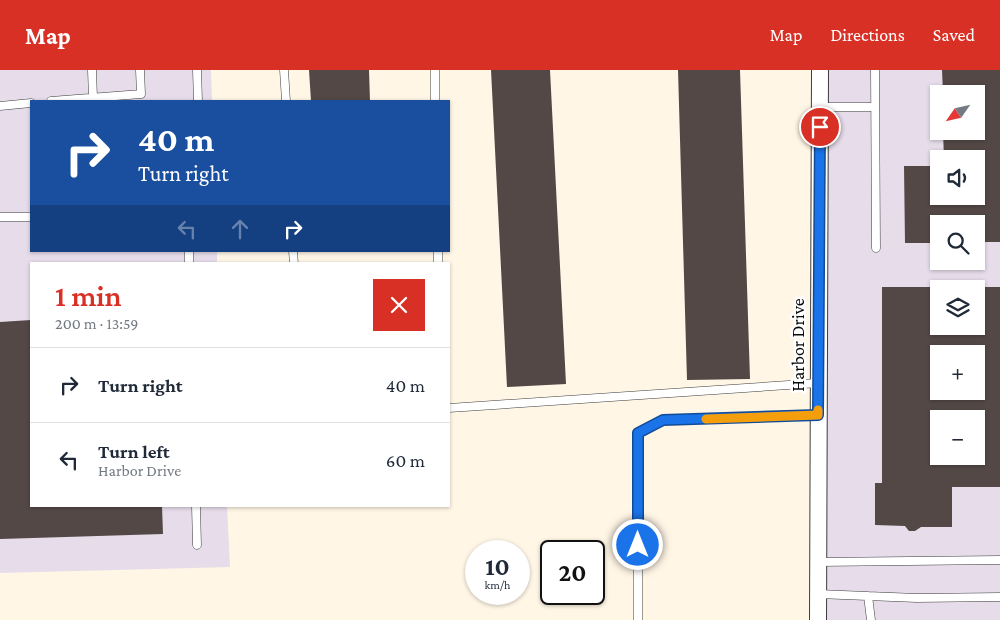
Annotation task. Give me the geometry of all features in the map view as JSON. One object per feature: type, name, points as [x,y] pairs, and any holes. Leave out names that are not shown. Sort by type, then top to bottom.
[{"type":"street","name":"Harbor Drive","points":[[818,620],[820,70]]},
{"type":"lane","points":[[92,70],[93,98]]},
{"type":"lane","points":[[65,100],[141,94],[140,70]]},
{"type":"lane","points":[[197,70],[198,100]]},
{"type":"lane","points":[[284,70],[286,100]]},
{"type":"lane","points":[[435,70],[436,100]]},
{"type":"lane","points":[[875,70],[876,248]]},
{"type":"lane","points":[[0,106],[30,103]]},
{"type":"lane","points":[[820,107],[875,107]]},
{"type":"lane","points":[[0,217],[30,217]]},
{"type":"lane","points":[[450,408],[818,383]]},
{"type":"lane","points":[[638,620],[638,433],[663,420],[818,415]]},
{"type":"lane","points":[[196,507],[196,545]]},
{"type":"lane","points":[[818,562],[1000,560]]},
{"type":"lane","points":[[818,594],[917,598],[1000,597]]},
{"type":"lane","points":[[868,596],[871,620]]},
{"type":"shaded area","points":[[0,70],[211,70],[212,100],[30,100],[30,252],[217,252],[217,262],[30,262],[30,507],[227,507],[230,567],[0,573]]},
{"type":"shaded area","points":[[814,70],[1000,70],[1000,620],[817,620]]},
{"type":"building","points":[[309,70],[369,70],[370,100],[311,100]]},
{"type":"building","points":[[491,70],[550,70],[566,384],[507,387]]},
{"type":"building","points":[[678,70],[740,70],[750,379],[687,380]]},
{"type":"building","points":[[942,70],[1000,70],[1000,242],[985,242],[985,215],[930,215],[930,243],[905,243],[904,166],[930,166],[930,205],[985,205],[985,150],[944,150],[943,140],[985,140],[985,85],[943,85]]},
{"type":"building","points":[[882,287],[930,287],[930,335],[985,335],[985,287],[1000,287],[1000,487],[952,487],[952,527],[921,527],[915,531],[909,531],[905,526],[875,525],[875,483],[882,483]]},
{"type":"building","points":[[30,320],[30,507],[162,507],[163,534],[0,539],[0,322]]},
{"type":"slow traffic","points":[[706,419],[818,415],[818,410]]},
{"type":"route","points":[[638,545],[638,433],[663,420],[818,415],[820,127]]}]
